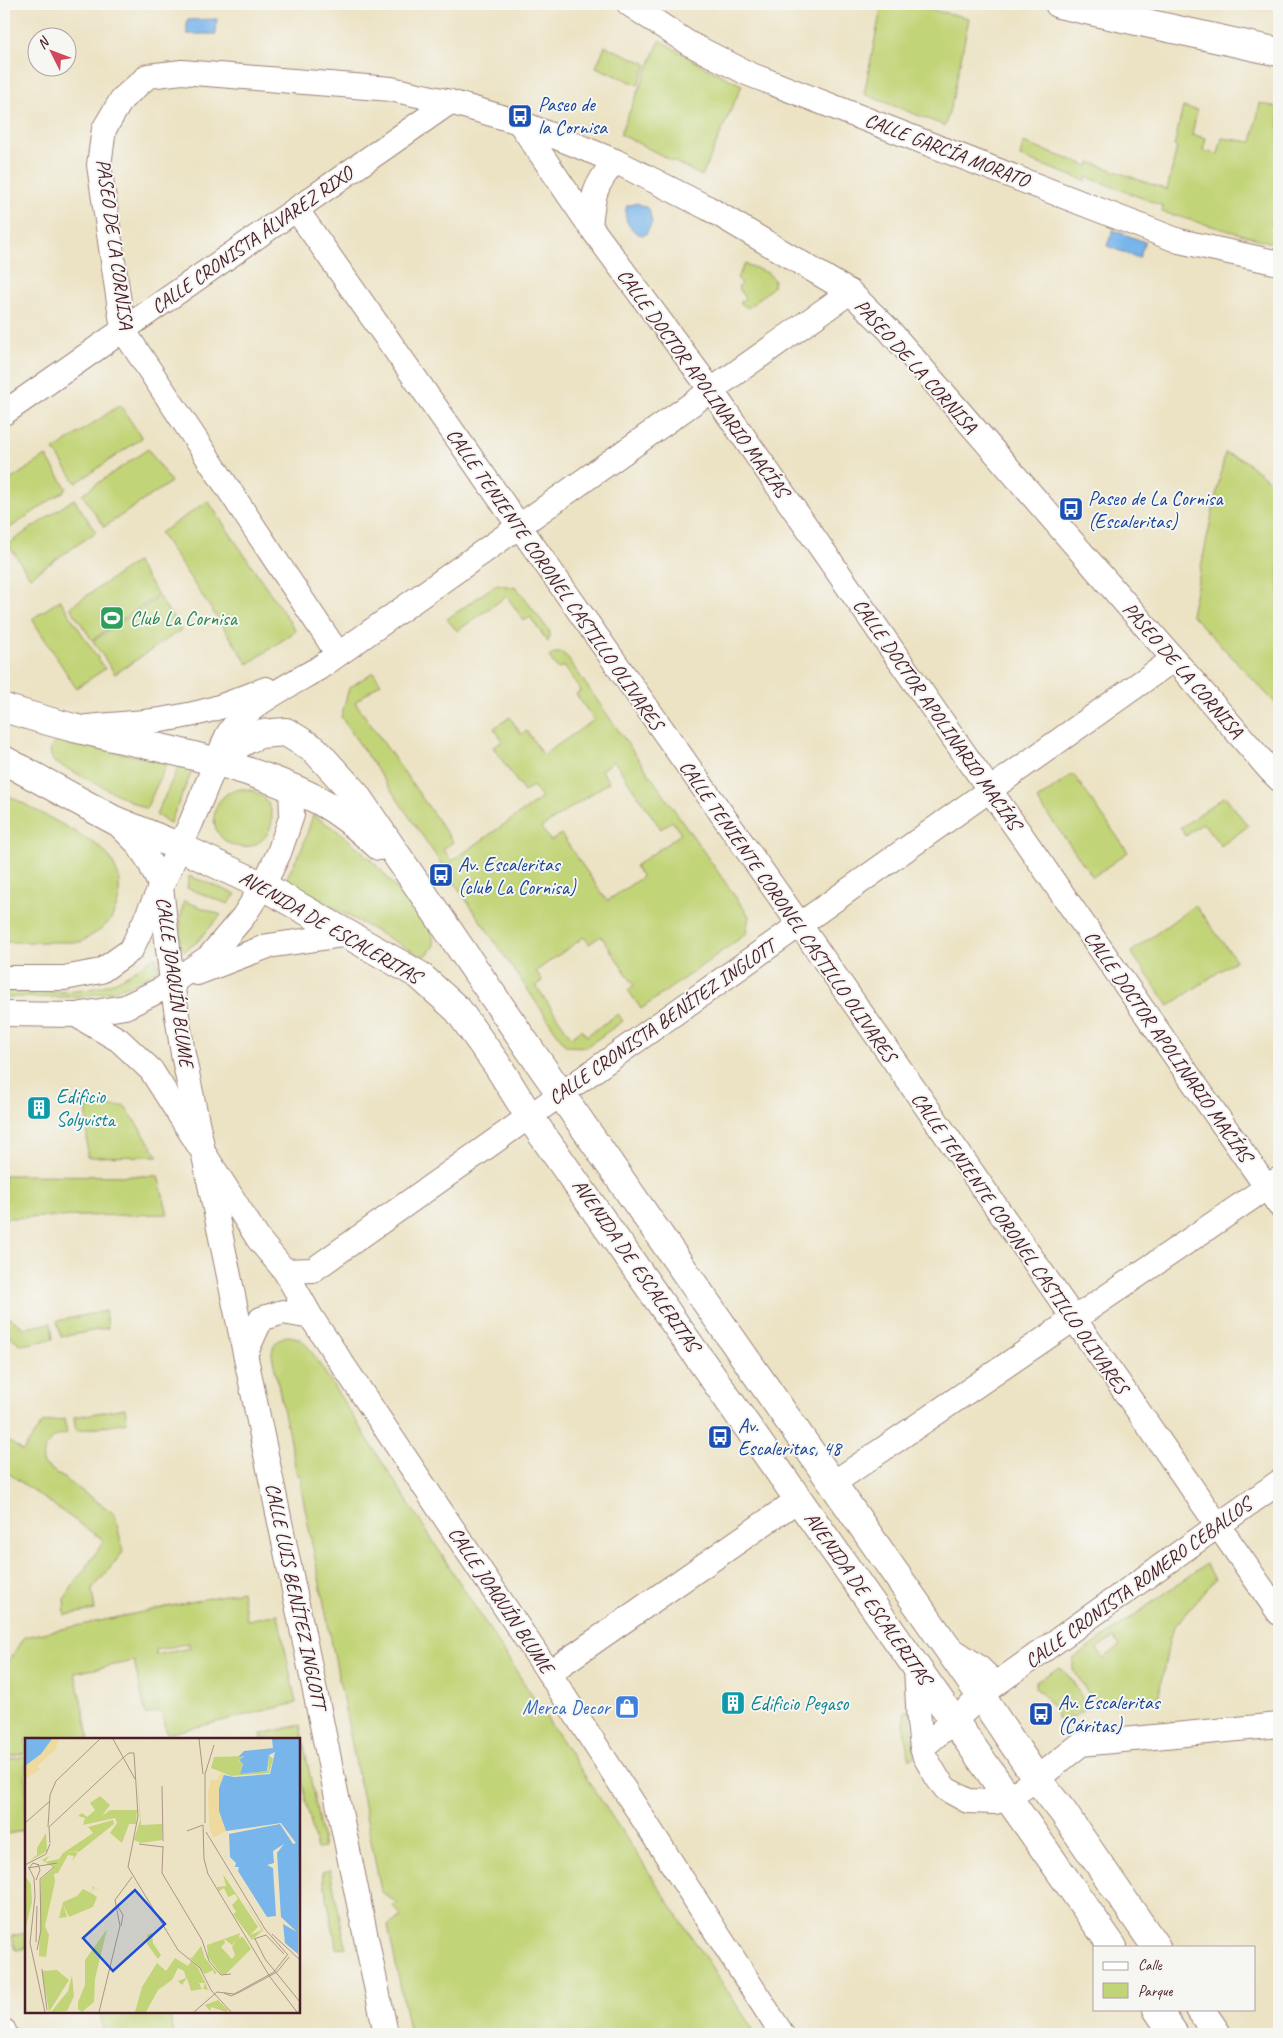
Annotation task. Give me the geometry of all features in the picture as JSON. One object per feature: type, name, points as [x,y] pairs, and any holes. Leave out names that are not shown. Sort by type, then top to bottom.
[{"type":"street","name":"CALLE GARCÍA MORATO","points":[[629,4],[688,43],[749,74],[1179,240],[1279,263]]},
{"type":"street","points":[[1059,4],[1279,52]]},
{"type":"street","name":"PASEO DE LA CORNISA","points":[[328,661],[123,330],[99,165],[104,129],[122,100],[148,76],[182,72],[392,89],[450,102],[519,122],[615,162],[708,208],[850,292],[889,330],[1274,774],[1279,791]]},
{"type":"street","name":"CALLE CRONISTA ÁLVAREZ RIXO","points":[[4,413],[450,102]]},
{"type":"street","name":"CALLE DOCTOR APOLINARIO MACÍAS","points":[[519,122],[590,226],[711,390],[990,790],[1275,1191]]},
{"type":"street","points":[[590,226],[595,189],[603,175],[615,162]]},
{"type":"street","name":"CALLE TENIENTE CORONEL CASTILLO OLIVARES","points":[[296,209],[1279,1613]]},
{"type":"street","points":[[4,978],[64,978],[101,971],[131,950],[180,847],[231,728],[250,710],[328,661],[850,292]]},
{"type":"street","name":"CALLE CRONISTA BENÍTEZ INGLOTT","points":[[285,1272],[313,1270],[1174,659]]},
{"type":"street","points":[[73,728],[149,722],[199,713],[217,708],[328,661]]},
{"type":"street","name":"AVENIDA DE ESCALERITAS","points":[[4,708],[73,728],[177,750],[216,761],[291,788],[320,801],[356,825],[404,868]]},
{"type":"street","name":"AVENIDA DE ESCALERITAS","points":[[216,761],[226,752],[260,734],[286,732],[315,750],[355,794],[560,1094],[942,1642],[989,1690],[1037,1779],[1063,1812],[1155,1946]]},
{"type":"street","name":"AVENIDA DE ESCALERITAS","points":[[4,760],[114,820],[180,847],[263,886],[419,975],[458,1010],[498,1066],[529,1116],[1112,1946]]},
{"type":"street","points":[[172,983],[209,957],[239,923],[263,886],[279,854],[292,815],[291,788]]},
{"type":"street","name":"CALLE JOAQUÍN BLUME","points":[[114,820],[137,843],[149,861],[161,887],[172,983],[183,1054],[205,1158]]},
{"type":"street","points":[[4,1014],[76,1015],[125,1007],[172,983],[268,946],[350,934]]},
{"type":"street","name":"CALLE JOAQUÍN BLUME","points":[[76,1015],[119,1040],[151,1070],[205,1158],[259,1240],[285,1272]]},
{"type":"street","name":"CALLE LUIS BENÍTEZ INGLOTT","points":[[205,1158],[386,2034]]},
{"type":"street","points":[[832,1484],[1074,1320],[1275,1191]]},
{"type":"street","points":[[285,1272],[311,1317]]},
{"type":"street","points":[[246,1352],[261,1319],[283,1312],[311,1317]]},
{"type":"street","name":"CALLE JOAQUÍN BLUME","points":[[311,1317],[549,1673],[782,2034]]},
{"type":"street","name":"CALLE CRONISTA ROMERO CEBALLOS","points":[[922,1748],[952,1720],[989,1690],[1279,1482]]},
{"type":"street","points":[[549,1673],[799,1498]]},
{"type":"street","points":[[916,1668],[922,1748],[938,1779],[946,1789],[960,1798],[980,1803],[995,1802],[1008,1798],[1037,1779],[1081,1744],[1279,1725]]},
{"type":"street","points":[[1063,1812],[1058,1781],[1081,1744]]},
{"type":"street","points":[[1158,2010],[1174,2034]]},
{"type":"street","points":[[1201,2010],[1217,2034]]},
{"type":"green space","points":[[882,4],[904,4],[969,18],[953,98],[945,126],[864,94]]},
{"type":"green space","points":[[660,40],[706,68],[742,85],[702,176],[620,134]]},
{"type":"green space","points":[[605,46],[647,64],[638,85],[596,67]]},
{"type":"green space","points":[[1260,103],[1279,108],[1279,187],[1271,224],[1279,226],[1279,245],[1162,212],[1163,206],[1087,177],[1086,181],[1020,157],[1023,143],[1089,166],[1090,162],[1167,190],[1177,147],[1174,146],[1183,107],[1197,110],[1192,135],[1206,138],[1203,151],[1218,154],[1222,138],[1252,142]]},
{"type":"green space","points":[[745,264],[768,273],[774,280],[773,287],[748,308],[740,303],[745,298],[738,288],[741,283],[737,278]]},
{"type":"green space","points":[[120,405],[142,438],[76,483],[54,450]]},
{"type":"green space","points":[[148,449],[171,482],[104,527],[82,494]]},
{"type":"green space","points":[[1225,453],[1244,460],[1279,489],[1279,707],[1191,614]]},
{"type":"green space","points":[[46,456],[67,489],[4,532],[4,484]]},
{"type":"green space","points":[[74,499],[96,532],[30,577],[8,544]]},
{"type":"green space","points":[[208,501],[296,631],[248,664],[160,533]]},
{"type":"green space","points":[[136,562],[158,595],[92,640],[70,607]]},
{"type":"green space","points":[[497,584],[517,588],[550,632],[548,642],[530,617],[524,621],[507,596],[457,631],[447,619]]},
{"type":"green space","points":[[159,597],[181,630],[115,674],[93,641]]},
{"type":"green space","points":[[60,600],[105,669],[76,688],[32,619]]},
{"type":"green space","points":[[555,653],[562,653],[566,656],[749,916],[746,934],[641,1009],[628,990],[634,985],[601,936],[589,944],[584,937],[536,971],[542,981],[536,986],[571,1037],[582,1029],[586,1036],[618,1014],[623,1021],[586,1047],[566,1046],[341,717],[349,688],[373,672],[381,683],[355,702],[453,842],[443,849],[452,861],[542,798],[533,786],[524,792],[493,747],[503,741],[494,728],[510,717],[521,734],[527,731],[543,755],[594,720],[576,694],[581,691],[564,666],[558,669],[549,657]],"holes":[[[614,761],[661,829],[672,821],[681,834],[635,866],[642,877],[607,901],[561,834],[551,841],[541,828],[609,782],[601,770]]]},
{"type":"green space","points":[[62,740],[167,763],[146,809],[54,762],[50,751],[52,745]]},
{"type":"green space","points":[[179,766],[193,769],[170,823],[156,815]]},
{"type":"green space","points":[[1073,774],[1128,852],[1093,877],[1037,800]]},
{"type":"green space","points":[[237,789],[249,789],[264,797],[272,812],[272,824],[264,839],[249,847],[237,847],[222,839],[214,824],[214,812],[222,797]]},
{"type":"green space","points":[[4,793],[100,847],[111,859],[119,877],[119,899],[112,918],[102,929],[81,942],[4,942]]},
{"type":"green space","points":[[1225,796],[1248,826],[1221,846],[1203,823],[1186,836],[1180,828]]},
{"type":"green space","points":[[313,815],[339,832],[381,870],[432,933],[434,945],[428,954],[421,956],[285,881],[303,846]]},
{"type":"green space","points":[[189,876],[236,894],[228,904],[187,888]]},
{"type":"green space","points":[[184,901],[221,915],[197,942],[184,951],[180,934]]},
{"type":"green space","points":[[1195,905],[1236,960],[1169,1006],[1131,952]]},
{"type":"green space","points":[[156,956],[159,969],[141,980],[122,988],[84,996],[4,997],[4,991],[59,992],[99,987],[124,977]]},
{"type":"green space","points":[[125,1106],[158,1156],[87,1157],[87,1108]]},
{"type":"green space","points":[[4,1175],[158,1176],[168,1214],[4,1218]]},
{"type":"green space","points":[[105,1311],[108,1328],[61,1337],[57,1321]]},
{"type":"green space","points":[[4,1314],[24,1328],[51,1323],[53,1339],[22,1345],[4,1332]]},
{"type":"green space","points":[[288,1336],[301,1340],[311,1351],[542,1711],[756,2034],[410,2034],[388,1926],[402,1916],[393,1906],[396,1903],[381,1891],[301,1488],[301,1475],[297,1475],[272,1355],[276,1342]]},
{"type":"green space","points":[[125,1408],[127,1422],[76,1431],[74,1417]]},
{"type":"green space","points":[[64,1419],[67,1433],[56,1437],[48,1443],[44,1451],[42,1463],[115,1514],[123,1552],[92,1590],[95,1610],[65,1615],[64,1599],[104,1541],[4,1470],[4,1438],[23,1451],[42,1423]]},
{"type":"green space","points":[[1206,1564],[1215,1579],[1175,1626],[1170,1637],[1158,1699],[1101,1703],[1089,1694],[1073,1669],[1073,1659]],"holes":[[[1113,1638],[1120,1646],[1104,1658],[1097,1649]]]},
{"type":"green space","points":[[242,1591],[247,1620],[278,1614],[296,1703],[167,1734],[161,1711],[146,1715],[134,1661],[75,1673],[89,1738],[25,1738],[25,1753],[4,1758],[4,1668],[24,1637]],"holes":[[[189,1643],[190,1648],[156,1655],[156,1650]]]},
{"type":"green space","points":[[1058,1668],[1072,1680],[1086,1710],[1063,1722],[1058,1719],[1052,1705],[1035,1687],[1036,1682]]},
{"type":"green space","points":[[910,1710],[915,1757],[910,1759],[904,1723],[905,1711]]},
{"type":"green space","points":[[300,1725],[324,1848],[317,1849],[300,1776],[300,1738],[262,1738],[261,1734]]},
{"type":"green space","points":[[25,1756],[25,1830],[4,1835],[4,1761]]},
{"type":"green space","points":[[330,1870],[346,1947],[337,1949],[322,1872]]},
{"type":"green space","points":[[25,1933],[25,1948],[16,1950],[12,1936]]},
{"type":"green space","points":[[100,2013],[169,2013],[174,2034],[104,2034]]},
{"type":"water","points":[[217,19],[216,34],[187,34],[187,20]]},
{"type":"water","points":[[637,203],[649,209],[652,223],[646,234],[642,235],[634,231],[626,220],[627,206]]},
{"type":"water","points":[[1113,230],[1145,242],[1139,258],[1107,246]]},
{"type":"place","name":"Paseo de la Cornisa","points":[[520,116]]},
{"type":"place","name":"Paseo de La Cornisa (Escaleritas)","points":[[1071,509]]},
{"type":"place","name":"Club La Cornisa","points":[[112,618]]},
{"type":"place","name":"Av. Escaleritas (club La Cornisa)","points":[[441,875]]},
{"type":"place","name":"Edificio Solyvista","points":[[39,1108]]},
{"type":"place","name":"Av. Escaleritas, 48","points":[[720,1437]]},
{"type":"place","name":"Edificio Pegaso","points":[[733,1703]]},
{"type":"place","name":"Merca Decor","points":[[627,1707]]},
{"type":"place","name":"Av. Escaleritas (Cáritas)","points":[[1041,1714]]}]
